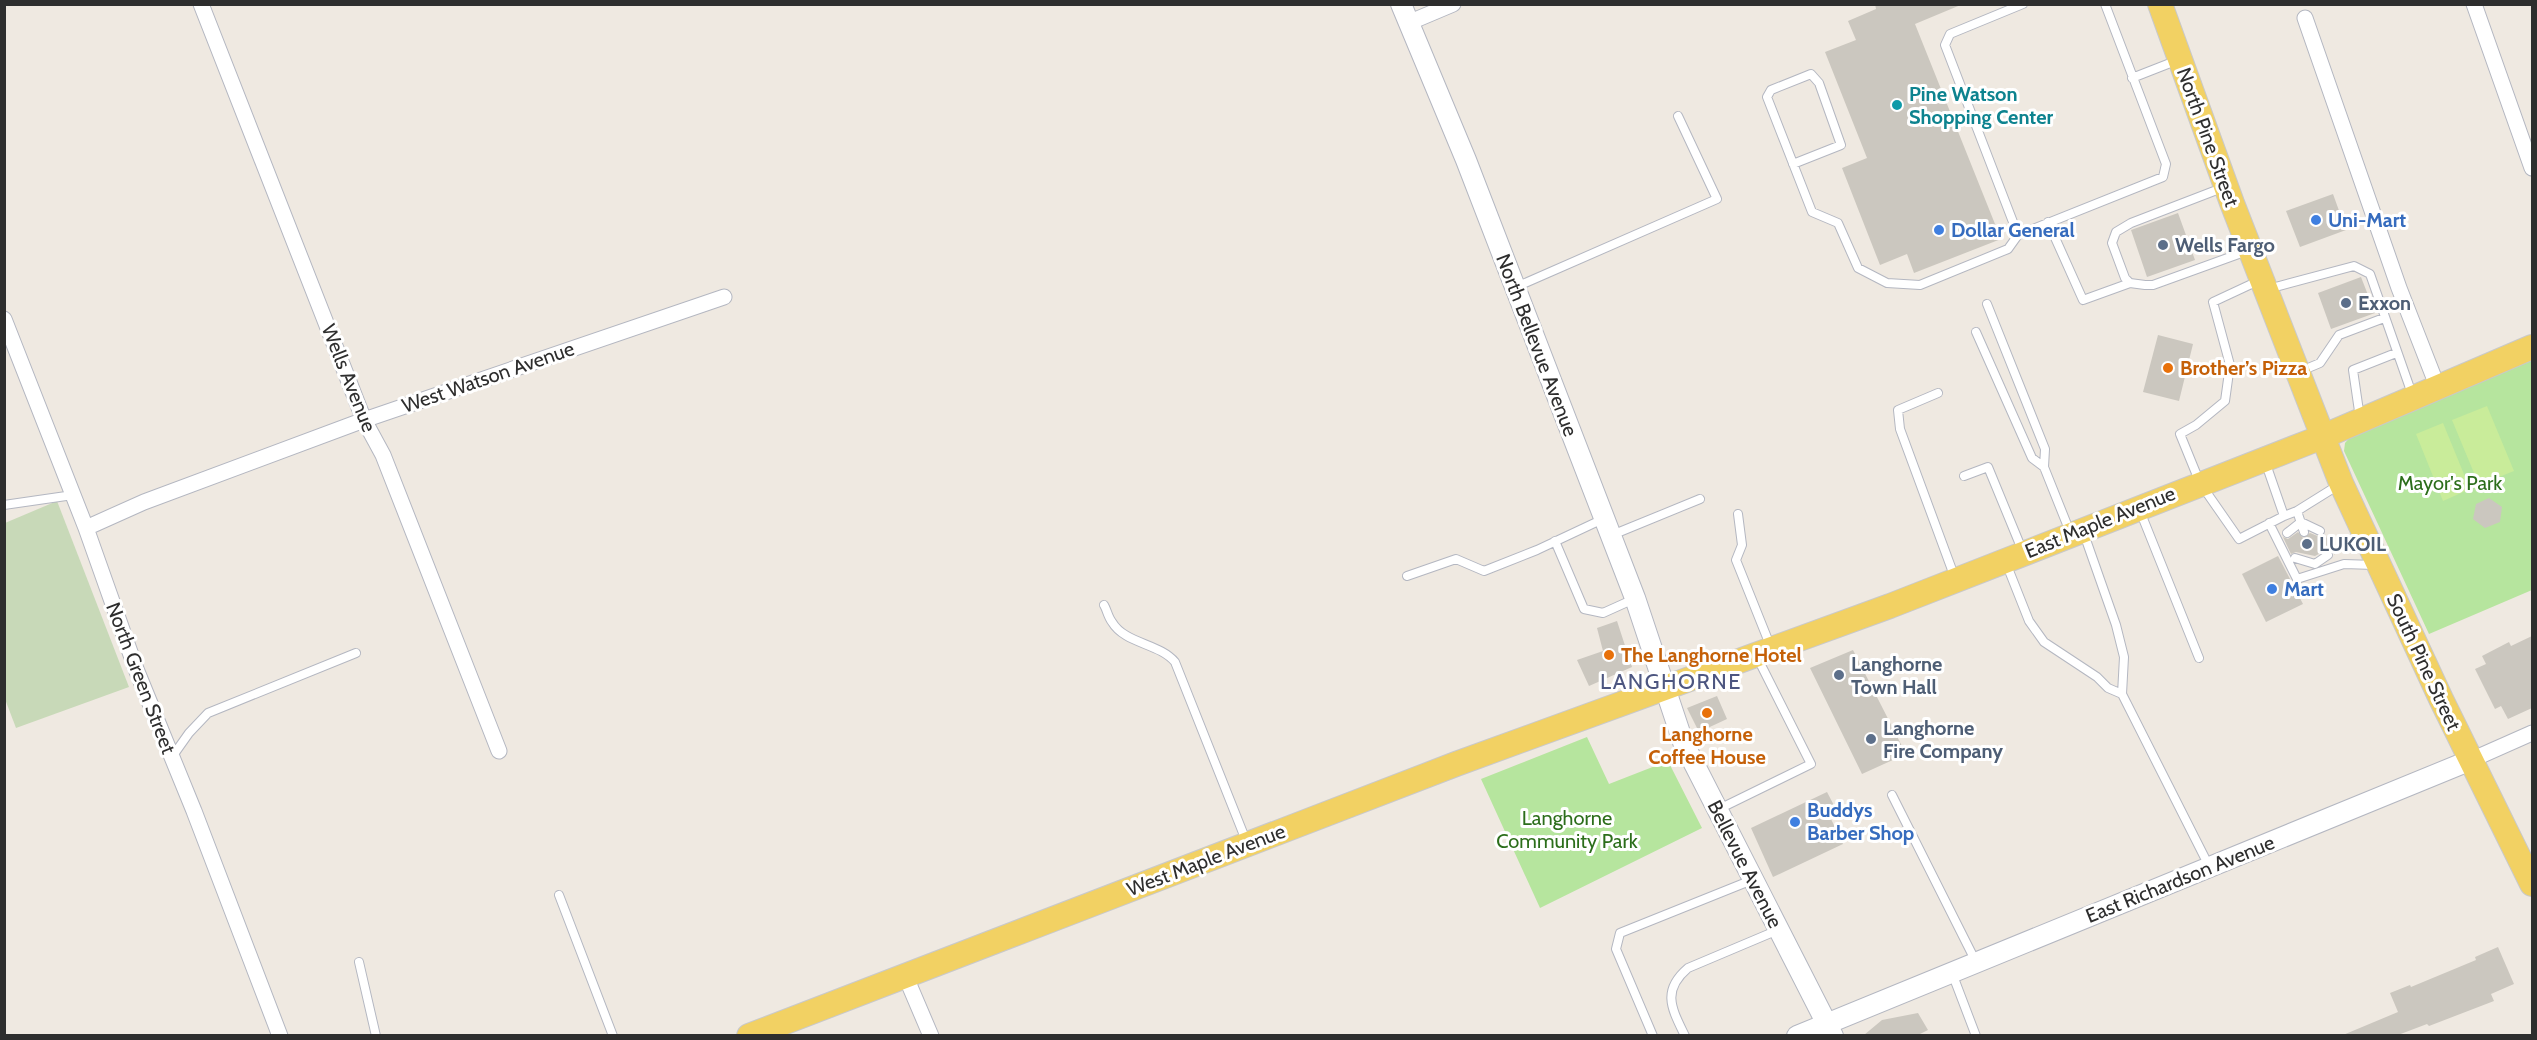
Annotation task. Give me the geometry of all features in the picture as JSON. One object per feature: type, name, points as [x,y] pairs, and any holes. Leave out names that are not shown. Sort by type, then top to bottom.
[{"type":"main road","name":"North Pine Street","points":[[2160,4],[2226,186],[2322,437]]},
{"type":"main road","name":"East Maple Avenue","points":[[1664,689],[1956,580],[2322,437],[2532,347]]},
{"type":"main road","name":"South Pine Street","points":[[2322,437],[2378,565],[2532,884]]},
{"type":"main road","name":"West Maple Avenue","points":[[749,1035],[1456,764],[1664,689]]},
{"type":"street","name":"Wells Avenue","points":[[201,4],[364,420],[382,455],[499,751]]},
{"type":"street","points":[[1404,14],[1453,4]]},
{"type":"street","points":[[2474,4],[2532,168]]},
{"type":"street","name":"North Bellevue Avenue","points":[[1404,14],[1466,160],[1635,598],[1664,689]]},
{"type":"street","points":[[2306,18],[2399,288],[2438,388]]},
{"type":"street","name":"West Watson Avenue","points":[[86,528],[144,502],[364,420],[724,297]]},
{"type":"street","name":"North Green Street","points":[[4,319],[86,528],[136,669],[280,1035]]},
{"type":"street","name":"Bellevue Avenue","points":[[1664,689],[1683,742],[1830,1030]]},
{"type":"street","name":"East Richardson Avenue","points":[[1797,1035],[1830,1030],[1952,972],[2532,733]]},
{"type":"street","points":[[905,975],[931,1035]]},
{"type":"lane","points":[[2018,235],[1945,45],[1950,34],[2024,4]]},
{"type":"lane","points":[[1793,164],[1841,145],[1819,83],[1811,74],[1771,90],[1767,97],[1793,164],[1812,212],[1838,223],[1858,268],[1887,283],[1920,285],[2008,249],[2018,235],[2163,177],[2166,164],[2104,4]]},
{"type":"lane","points":[[2132,78],[2180,59]]},
{"type":"lane","points":[[1514,288],[1717,199],[1678,116]]},
{"type":"lane","points":[[2130,283],[2125,278],[2112,243],[2116,232],[2226,186]]},
{"type":"lane","points":[[2048,222],[2083,300],[2130,283],[2153,285],[2251,249]]},
{"type":"lane","points":[[2341,483],[2297,511],[2239,539],[2200,483],[2180,434],[2224,401],[2230,365],[2213,302],[2265,285],[2354,266],[2370,274],[2413,398]]},
{"type":"lane","points":[[1987,304],[2045,449],[2044,467]]},
{"type":"lane","points":[[2297,373],[2320,363],[2339,335],[2384,318]]},
{"type":"lane","points":[[1976,332],[2032,458],[2044,467],[2077,532],[2116,625],[2124,657],[2122,694],[2210,867]]},
{"type":"lane","points":[[2360,420],[2353,370],[2396,353]]},
{"type":"lane","points":[[1938,393],[1898,410],[1900,429],[1956,580]]},
{"type":"lane","points":[[2264,459],[2284,516]]},
{"type":"lane","points":[[1964,476],[1988,466],[2014,556],[2029,621],[2044,642],[2097,677],[2108,688],[2122,694]]},
{"type":"lane","points":[[4,506],[73,495]]},
{"type":"lane","points":[[1407,576],[1456,559],[1485,571],[1555,542],[1700,499]]},
{"type":"lane","points":[[2139,507],[2199,658]]},
{"type":"lane","points":[[2297,511],[2304,532]]},
{"type":"lane","points":[[1718,810],[1811,764],[1764,652],[1736,560],[1742,545],[1738,514]]},
{"type":"lane","points":[[2301,522],[2320,531]]},
{"type":"lane","points":[[2287,533],[2301,522]]},
{"type":"lane","points":[[2269,523],[2297,579],[2344,564],[2378,565]]},
{"type":"lane","points":[[1555,542],[1584,609],[1603,613],[1635,598]]},
{"type":"lane","points":[[2295,558],[2314,560],[2328,555]]},
{"type":"lane","points":[[2314,560],[2319,572]]},
{"type":"lane","points":[[1104,605],[1112,623],[1122,633],[1167,652],[1175,662],[1247,844]]},
{"type":"lane","points":[[172,756],[208,713],[356,653]]},
{"type":"lane","points":[[1892,795],[1976,962]]},
{"type":"lane","points":[[1653,1035],[1616,950],[1620,933],[1754,880]]},
{"type":"lane","points":[[559,895],[613,1035]]},
{"type":"lane","points":[[1685,1035],[1671,1005],[1670,996],[1677,977],[1688,968],[1779,929]]},
{"type":"lane","points":[[359,962],[376,1035]]},
{"type":"lane","points":[[1952,972],[1976,1035]]},
{"type":"green space","name":"Mayor's Park","points":[[2532,360],[2532,590],[2429,634],[2344,451],[2345,443],[2352,435]]},
{"type":"green space","points":[[2487,406],[2514,471],[2479,485],[2452,420]]},
{"type":"green space","points":[[2443,423],[2470,489],[2443,501],[2416,434]]},
{"type":"green space","points":[[57,501],[129,687],[16,728],[5,699],[5,523]]},
{"type":"green space","name":"Langhorne Community Park","points":[[1587,737],[1609,784],[1668,761],[1702,828],[1540,908],[1481,779]]},
{"type":"building","name":"Pine Watson Shopping Center","points":[[1875,4],[1963,4],[1915,24],[2001,239],[1914,273],[1907,254],[1880,265],[1842,168],[1867,158],[1825,52],[1856,40],[1848,21],[1876,9]]},
{"type":"building","name":"Uni-Mart","points":[[2333,194],[2346,230],[2300,247],[2286,211]]},
{"type":"building","name":"Wells Fargo","points":[[2178,213],[2195,260],[2147,277],[2131,230]]},
{"type":"building","name":"Exxon","points":[[2361,277],[2375,313],[2331,329],[2318,293]]},
{"type":"building","name":"Brother’s Pizza","points":[[2158,335],[2193,344],[2179,401],[2143,392]]},
{"type":"building","points":[[2489,498],[2502,507],[2500,522],[2485,528],[2473,519],[2476,504]]},
{"type":"building","name":"LUKOIL","points":[[2298,532],[2303,538],[2310,533],[2320,537],[2325,534],[2335,555],[2328,549],[2315,556],[2296,552],[2291,554],[2283,537],[2288,539]]},
{"type":"building","name":"Mart","points":[[2278,556],[2303,604],[2266,622],[2242,574]]},
{"type":"building","name":"The Langhorne Hotel","points":[[1617,621],[1632,667],[1589,686],[1577,660],[1603,651],[1597,628]]},
{"type":"building","points":[[2532,636],[2532,708],[2508,719],[2501,706],[2495,709],[2475,669],[2486,664],[2482,656],[2509,642],[2511,646]]},
{"type":"building","name":"Langhorne Fire Company","points":[[1853,650],[1906,754],[1862,774],[1810,668]]},
{"type":"building","name":"Langhorne Coffee House","points":[[1717,696],[1727,719],[1699,732],[1687,708]]},
{"type":"building","points":[[1827,792],[1839,815],[1831,819],[1843,844],[1773,877],[1751,828]]},
{"type":"building","points":[[2498,947],[2514,984],[2491,994],[2494,1001],[2429,1026],[2427,1024],[2398,1035],[2343,1035],[2398,1012],[2390,993],[2410,985],[2411,987],[2476,960],[2475,957]]},
{"type":"building","points":[[1918,1013],[1928,1030],[1918,1035],[1864,1035],[1882,1020]]},
{"type":"place","name":"Pine Watson Shopping Center","points":[[1897,105]]},
{"type":"place","name":"Uni-Mart","points":[[2316,220]]},
{"type":"place","name":"Dollar General","points":[[1939,230]]},
{"type":"place","name":"Wells Fargo","points":[[2163,245]]},
{"type":"place","name":"Exxon","points":[[2346,303]]},
{"type":"place","name":"Brother’s Pizza","points":[[2168,368]]},
{"type":"place","name":"LUKOIL","points":[[2307,544]]},
{"type":"place","name":"Mart","points":[[2272,589]]},
{"type":"place","name":"The Langhorne Hotel","points":[[1609,655]]},
{"type":"place","name":"Langhorne Town Hall","points":[[1839,675]]},
{"type":"place","name":"Langhorne Coffee House","points":[[1707,713]]},
{"type":"place","name":"Langhorne Fire Company","points":[[1871,739]]},
{"type":"place","name":"Buddys Barber Shop","points":[[1795,822]]},
{"type":"district","name":"LANGHORNE","points":[[1671,681]]}]
